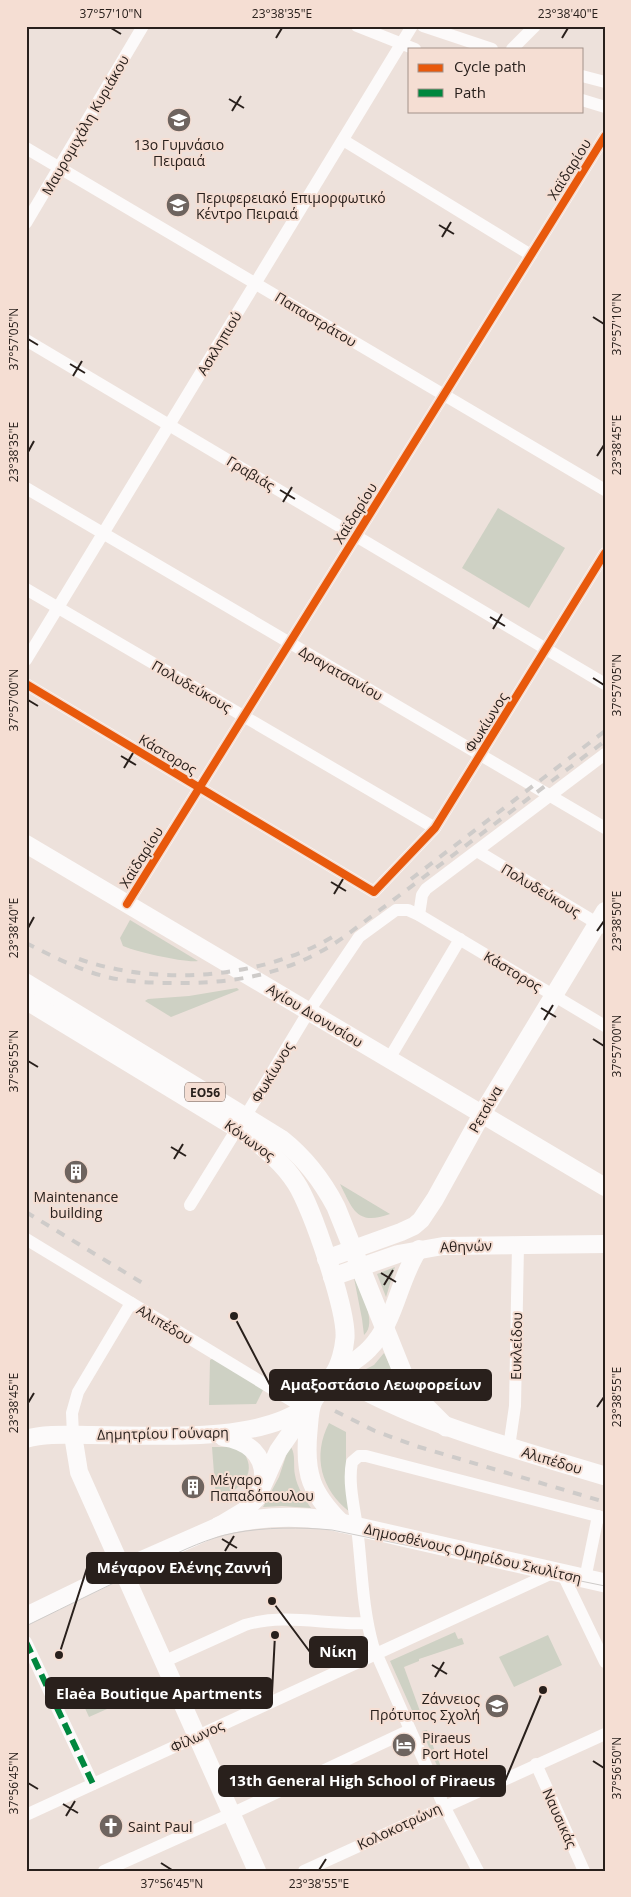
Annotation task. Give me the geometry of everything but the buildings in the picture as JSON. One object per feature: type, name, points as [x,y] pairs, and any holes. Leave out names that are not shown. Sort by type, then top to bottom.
[{"type":"main road","name":"Αγίου Διονυσίου","points":[[26,844],[605,1187]]},
{"type":"main road","name":"Ρετσίνα","points":[[326,1258],[400,1232],[414,1226],[421,1220],[554,995],[602,921]]},
{"type":"main road","name":"Κόνωνος","points":[[26,983],[241,1123],[296,1182],[306,1202],[326,1258],[345,1328],[343,1352],[335,1374]]},
{"type":"main road","name":"Κόνωνος","points":[[26,1000],[241,1123],[290,1146],[313,1170],[336,1207],[359,1268],[409,1387],[433,1416],[446,1427]]},
{"type":"main road","name":"Αθηνών","points":[[332,1276],[419,1249],[468,1245],[605,1244]]},
{"type":"main road","points":[[263,1482],[278,1451],[308,1405],[335,1374],[369,1350],[384,1328],[408,1270],[419,1249]]},
{"type":"main road","name":"Αλιπέδου","points":[[335,1374],[370,1394],[446,1427],[605,1476]]},
{"type":"main road","points":[[308,1405],[309,1473],[322,1502],[349,1525]]},
{"type":"main road","name":"Δημητρίου Γούναρη","points":[[30,1436],[207,1435],[255,1429],[276,1422],[308,1405]]},
{"type":"main road","points":[[73,1435],[79,1472],[257,1871]]},
{"type":"main road","points":[[26,1616],[122,1569],[219,1526],[235,1518],[251,1505],[261,1490],[263,1482],[264,1474],[261,1460],[252,1448],[236,1439],[207,1435]]},
{"type":"main road","name":"Δημοσθένους Ομηρίδου Σκυλίτση","points":[[219,1526],[245,1520],[276,1517],[313,1518],[605,1583]]},
{"type":"street","name":"Μαυρομιχάλη Κυριάκου","points":[[26,223],[142,26]]},
{"type":"street","points":[[357,26],[412,48]]},
{"type":"street","name":"Ασκληπιού","points":[[26,660],[412,26]]},
{"type":"street","points":[[423,26],[489,48]]},
{"type":"street","points":[[513,48],[535,26]]},
{"type":"street","points":[[584,77],[605,82]]},
{"type":"street","points":[[584,101],[605,107]]},
{"type":"street","name":"Χαϊδαρίου","points":[[127,904],[605,136]]},
{"type":"street","points":[[343,140],[531,254]]},
{"type":"street","name":"Παπαστράτου","points":[[26,148],[605,490]]},
{"type":"street","name":"Γραβιάς","points":[[26,340],[605,684]]},
{"type":"street","name":"Δραγατσανίου","points":[[26,488],[605,828]]},
{"type":"street","name":"Φωκίωνος","points":[[374,892],[435,828],[605,553]]},
{"type":"street","name":"Πολυδεύκους","points":[[26,589],[435,828]]},
{"type":"street","name":"Κάστορος","points":[[26,684],[374,892]]},
{"type":"street","points":[[419,915],[422,895],[426,889],[605,754]]},
{"type":"street","name":"Πολυδεύκους","points":[[477,851],[602,921]]},
{"type":"street","name":"Φωκίωνος","points":[[190,1205],[309,1011],[359,937],[396,910],[408,910],[419,915]]},
{"type":"street","name":"Κάστορος","points":[[419,915],[605,1026]]},
{"type":"street","points":[[389,1059],[460,939]]},
{"type":"street","name":"Αλιπέδου","points":[[26,1238],[131,1303],[308,1405]]},
{"type":"street","name":"Ευκλείδου","points":[[509,1447],[515,1406],[518,1245]]},
{"type":"street","points":[[73,1435],[72,1413],[78,1392],[131,1303]]},
{"type":"street","points":[[478,1871],[444,1806],[376,1654],[367,1623],[349,1525],[352,1462],[359,1456],[366,1456],[602,1517],[585,1579]]},
{"type":"street","points":[[559,1573],[564,1577],[605,1662]]},
{"type":"street","name":"Φίλωνος","points":[[26,1815],[550,1574],[559,1573]]},
{"type":"street","points":[[163,1662],[245,1625],[259,1621],[367,1623]]},
{"type":"street","points":[[26,1642],[94,1784]]},
{"type":"street","points":[[104,1871],[410,1730]]},
{"type":"street","name":"Κολοκοτρώνη","points":[[304,1871],[605,1734]]},
{"type":"street","name":"Ναυσικάς","points":[[536,1764],[584,1871]]},
{"type":"shaded area","points":[[498,508],[565,548],[529,608],[462,568]]},
{"type":"shaded area","points":[[130,920],[198,961],[161,956],[123,946],[120,938]]},
{"type":"shaded area","points":[[237,988],[239,990],[171,1017],[145,1001],[148,999],[189,996]]},
{"type":"shaded area","points":[[340,1184],[390,1214],[370,1218],[363,1217],[353,1208]]},
{"type":"shaded area","points":[[395,1267],[386,1297],[377,1274]]},
{"type":"shaded area","points":[[354,1278],[369,1315],[368,1330],[364,1335],[362,1319]]},
{"type":"shaded area","points":[[384,1353],[401,1389],[362,1371],[374,1365]]},
{"type":"shaded area","points":[[214,1358],[264,1388],[256,1404],[209,1405],[210,1360]]},
{"type":"shaded area","points":[[329,1423],[346,1432],[346,1477],[350,1512],[332,1493],[322,1472],[321,1448]]},
{"type":"shaded area","points":[[212,1447],[232,1447],[244,1453],[249,1469],[247,1476],[238,1488],[216,1500]]},
{"type":"shaded area","points":[[291,1447],[297,1484],[311,1508],[263,1507],[279,1477],[288,1450]]},
{"type":"shaded area","points":[[455,1632],[458,1639],[462,1638],[464,1644],[419,1659],[419,1661],[404,1667],[421,1714],[415,1717],[390,1661]]},
{"type":"shaded area","points":[[548,1635],[562,1665],[514,1687],[499,1657]]},
{"type":"shaded area","points":[[96,1687],[107,1709],[89,1717],[79,1695]]},
{"type":"shaded area","points":[[427,1730],[447,1783],[445,1784],[422,1731]]},
{"type":"tram line","points":[[26,1626],[196,1545],[234,1533],[270,1529],[332,1530],[605,1586]]},
{"type":"railway","points":[[411,879],[605,731]]},
{"type":"railway","points":[[26,943],[86,971],[132,981],[198,983],[242,978],[284,968],[305,960],[344,937],[605,741]]},
{"type":"railway","points":[[79,959],[110,968],[143,973],[177,975],[212,974],[246,969],[279,960],[310,948],[339,933]]},
{"type":"railway","points":[[26,1212],[149,1287]]},
{"type":"railway","points":[[335,1411],[375,1431],[416,1446],[605,1502]]},
{"type":"marked path","points":[[26,1642],[93,1784]]},
{"type":"cycle path","points":[[127,904],[605,136]]},
{"type":"cycle path","points":[[26,684],[374,892],[435,828],[605,553]]},
{"type":"place","name":"13ο Γυμνάσιο Πειραιά","points":[[179,120]]},
{"type":"place","name":"Περιφερειακό Επιμορφωτικό Κέντρο Πειραιά","points":[[178,205]]},
{"type":"place","name":"Maintenance building","points":[[76,1172]]},
{"type":"place","name":"Αμαξοστάσιο Λεωφορείων","points":[[234,1316]]},
{"type":"place","name":"Μέγαρο Παπαδόπουλου","points":[[193,1487]]},
{"type":"place","name":"Νίκη","points":[[272,1601]]},
{"type":"place","name":"Elaėa Boutique Apartments","points":[[275,1635]]},
{"type":"place","name":"Μέγαρον Ελένης Ζαννή","points":[[59,1655]]},
{"type":"place","name":"13th General High School of Piraeus","points":[[543,1690]]},
{"type":"place","name":"Ζάννειος Πρότυπος Σχολή","points":[[497,1706]]},
{"type":"place","name":"Piraeus Port Hotel","points":[[404,1745]]},
{"type":"place","name":"Saint Paul","points":[[111,1826]]}]
